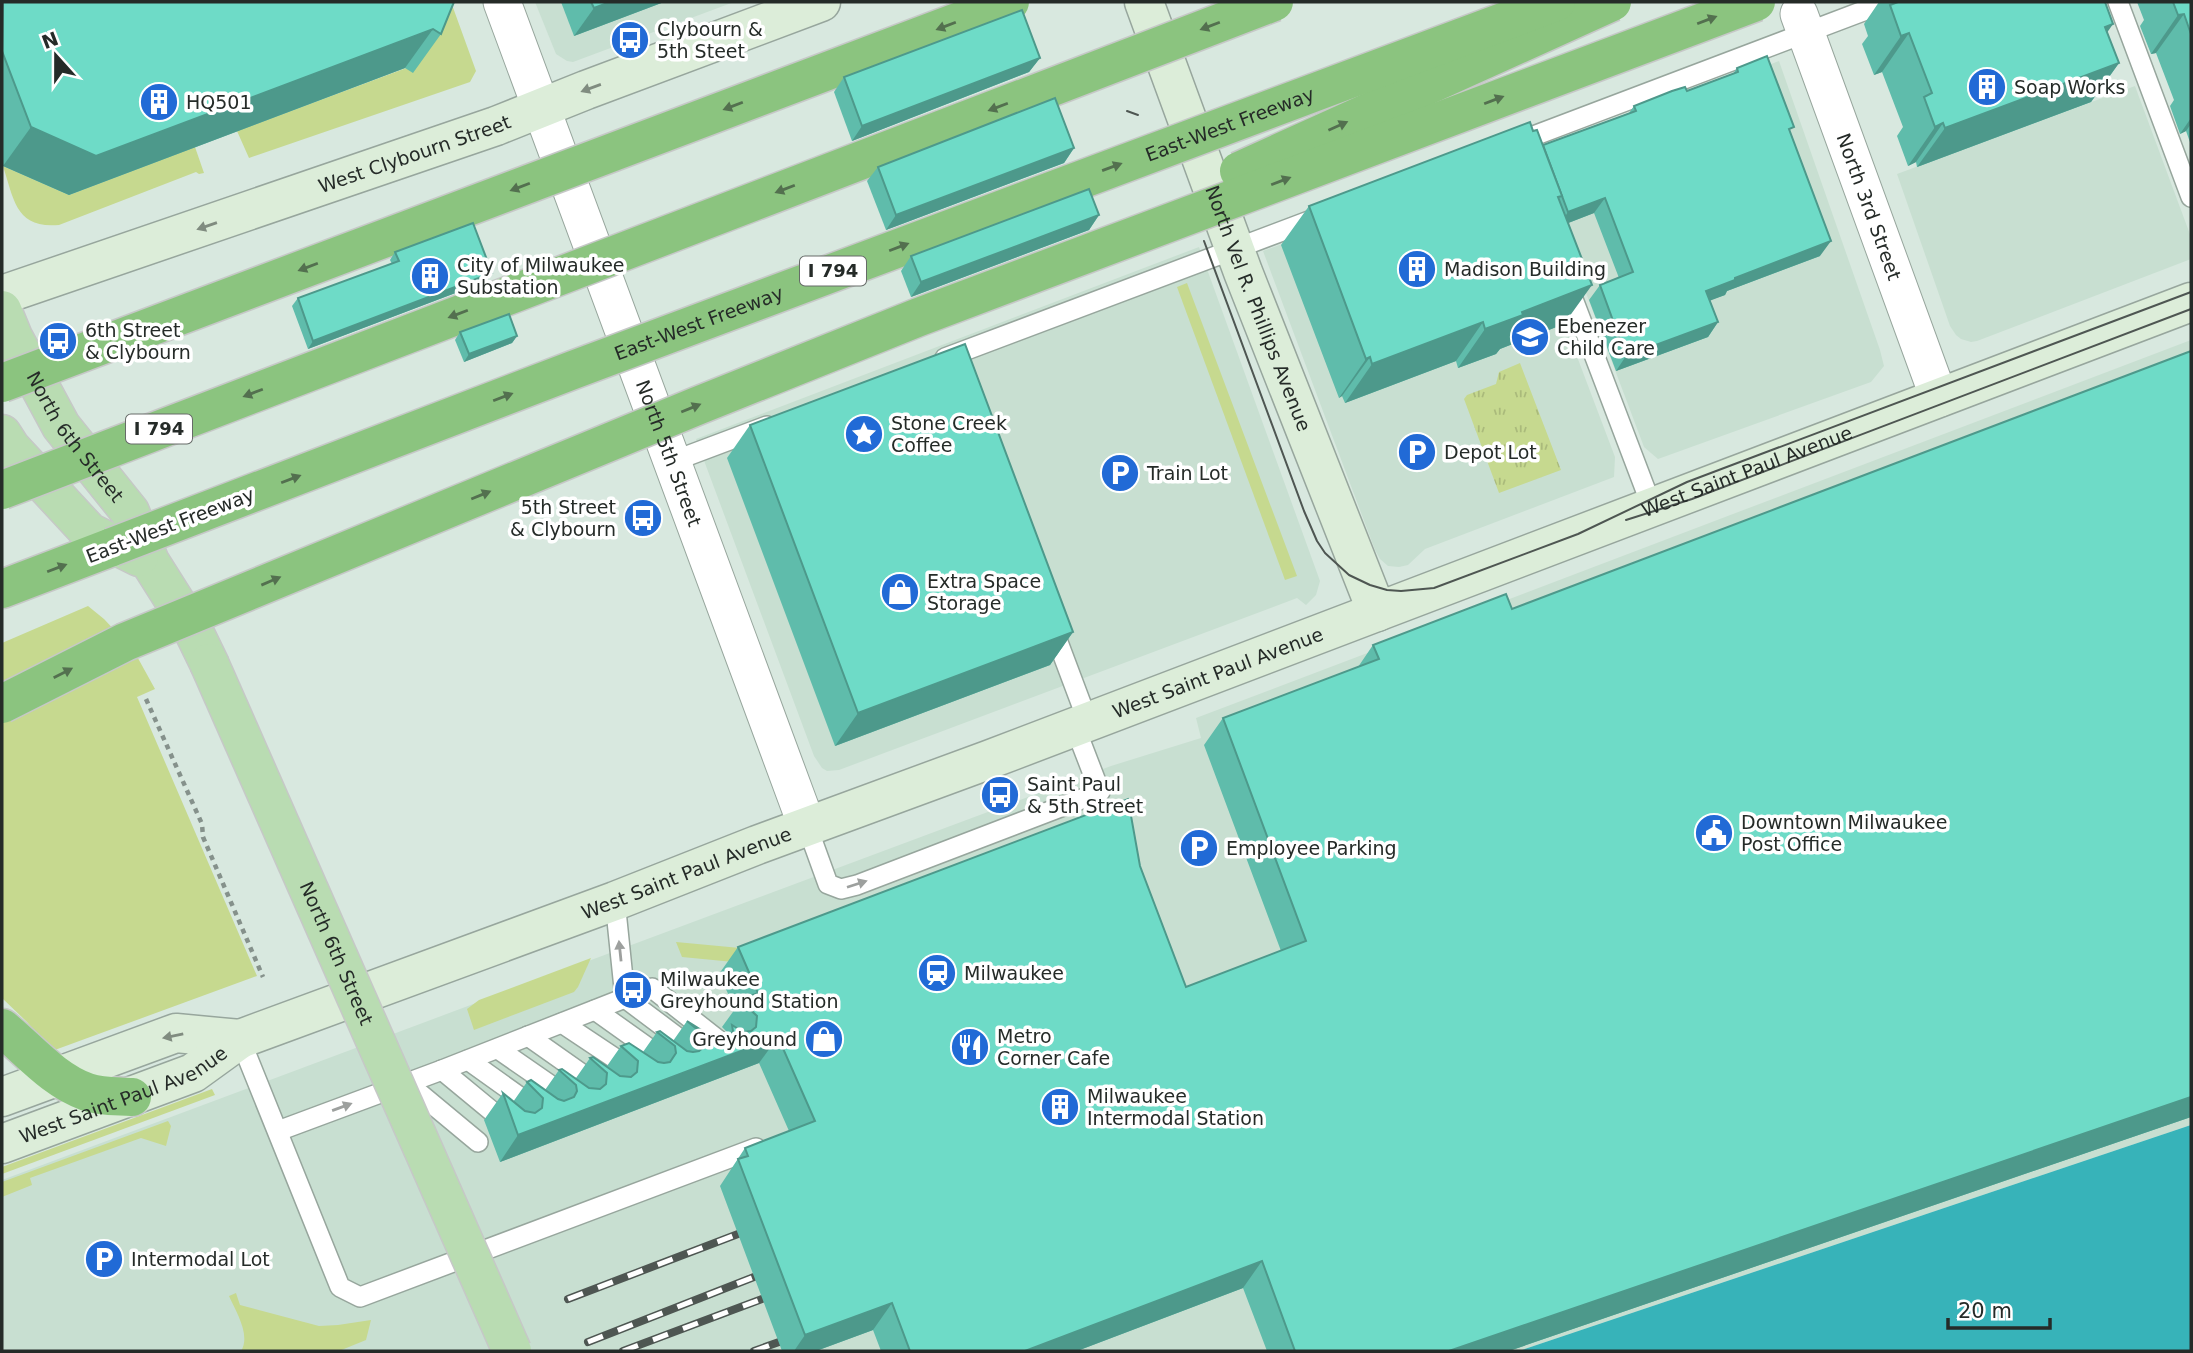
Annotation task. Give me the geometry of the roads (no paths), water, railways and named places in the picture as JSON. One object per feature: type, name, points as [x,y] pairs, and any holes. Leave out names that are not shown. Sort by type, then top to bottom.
[{"type":"highway","points":[[2,383],[1010,2]]},
{"type":"highway","name":"I 794","points":[[2,490],[1274,2]]},
{"type":"highway","name":"East-West Freeway","points":[[2,589],[598,360],[1556,2]]},
{"type":"highway","points":[[919,317],[1612,2]]},
{"type":"highway","points":[[2,704],[125,642],[697,405],[919,317],[1756,2]]},
{"type":"highway","points":[[2,1028],[59,1077],[90,1093],[132,1097]]},
{"type":"main road","name":"North 6th Street","points":[[2,310],[13,337],[61,426],[130,512],[150,562],[193,630],[512,1351]]},
{"type":"main road","points":[[2,434],[11,448],[89,533],[150,562]]},
{"type":"street","name":"North 5th Street","points":[[502,2],[807,826]]},
{"type":"street","name":"West Clybourn Street","points":[[2,295],[496,126],[821,2]]},
{"type":"street","name":"North Vel R. Phillips Avenue","points":[[1144,2],[1234,248],[1377,612]]},
{"type":"street","name":"North 3rd Street","points":[[1802,23],[1939,398]]},
{"type":"street","name":"West Saint Paul Avenue","points":[[2,1144],[193,1073],[240,1039],[615,901],[2191,302]]},
{"type":"street","name":"West Saint Paul Avenue","points":[[2,1097],[176,1033],[240,1039]]},
{"type":"lane","points":[[1510,149],[1802,23],[1887,2]]},
{"type":"lane","points":[[2118,2],[2191,197]]},
{"type":"lane","points":[[926,365],[954,362],[1234,248],[1335,211]]},
{"type":"lane","points":[[1562,270],[1653,507]]},
{"type":"lane","points":[[671,462],[787,418]]},
{"type":"lane","points":[[807,826],[828,884],[841,889],[1100,792],[1046,609]]},
{"type":"lane","points":[[615,901],[625,998],[702,1056]]},
{"type":"lane","points":[[278,1131],[652,988],[727,1046]]},
{"type":"lane","points":[[595,1010],[675,1067]]},
{"type":"lane","points":[[562,1023],[645,1078]]},
{"type":"lane","points":[[528,1037],[608,1093]]},
{"type":"lane","points":[[240,1039],[340,1287],[360,1297],[755,1147]]},
{"type":"lane","points":[[498,1049],[577,1104]]},
{"type":"lane","points":[[468,1060],[546,1115]]},
{"type":"lane","points":[[442,1070],[513,1128]]},
{"type":"lane","points":[[407,1083],[478,1142]]},
{"type":"water","points":[[2191,1125],[2191,1351],[1519,1351]]},
{"type":"tram line","points":[[1127,111],[1138,115]]},
{"type":"tram line","points":[[1204,241],[1317,541],[1325,553],[1349,575],[1370,585],[1401,591],[1434,588],[1578,534],[1687,482],[2191,292]]},
{"type":"tram line","points":[[1626,520],[1692,499],[2191,309]]},
{"type":"railway","points":[[568,1299],[738,1234]]},
{"type":"railway","points":[[588,1342],[754,1277]]},
{"type":"railway","points":[[623,1351],[762,1299]]},
{"type":"railway","points":[[754,1351],[779,1342]]},
{"type":"place","name":"Clybourn & 5th Steet","points":[[630,40]]},
{"type":"place","name":"Soap Works","points":[[1987,87]]},
{"type":"place","name":"HQ501","points":[[159,102]]},
{"type":"place","name":"Madison Building","points":[[1417,269]]},
{"type":"place","name":"City of Milwaukee Substation","points":[[430,276]]},
{"type":"place","name":"Ebenezer Child Care","points":[[1530,337]]},
{"type":"place","name":"6th Street & Clybourn","points":[[58,341]]},
{"type":"place","name":"Stone Creek Coffee","points":[[864,434]]},
{"type":"place","name":"Depot Lot","points":[[1417,452]]},
{"type":"place","name":"Train Lot","points":[[1120,473]]},
{"type":"place","name":"5th Street & Clybourn","points":[[643,518]]},
{"type":"place","name":"Extra Space Storage","points":[[900,592]]},
{"type":"place","name":"Saint Paul & 5th Street","points":[[1000,795]]},
{"type":"place","name":"Downtown Milwaukee Post Office","points":[[1714,833]]},
{"type":"place","name":"Employee Parking","points":[[1199,848]]},
{"type":"place","name":"Milwaukee","points":[[937,973]]},
{"type":"place","name":"Milwaukee Greyhound Station","points":[[633,990]]},
{"type":"place","name":"Greyhound","points":[[824,1039]]},
{"type":"place","name":"Metro Corner Cafe","points":[[970,1047]]},
{"type":"place","name":"Milwaukee Intermodal Station","points":[[1060,1107]]},
{"type":"place","name":"Intermodal Lot","points":[[104,1259]]}]
